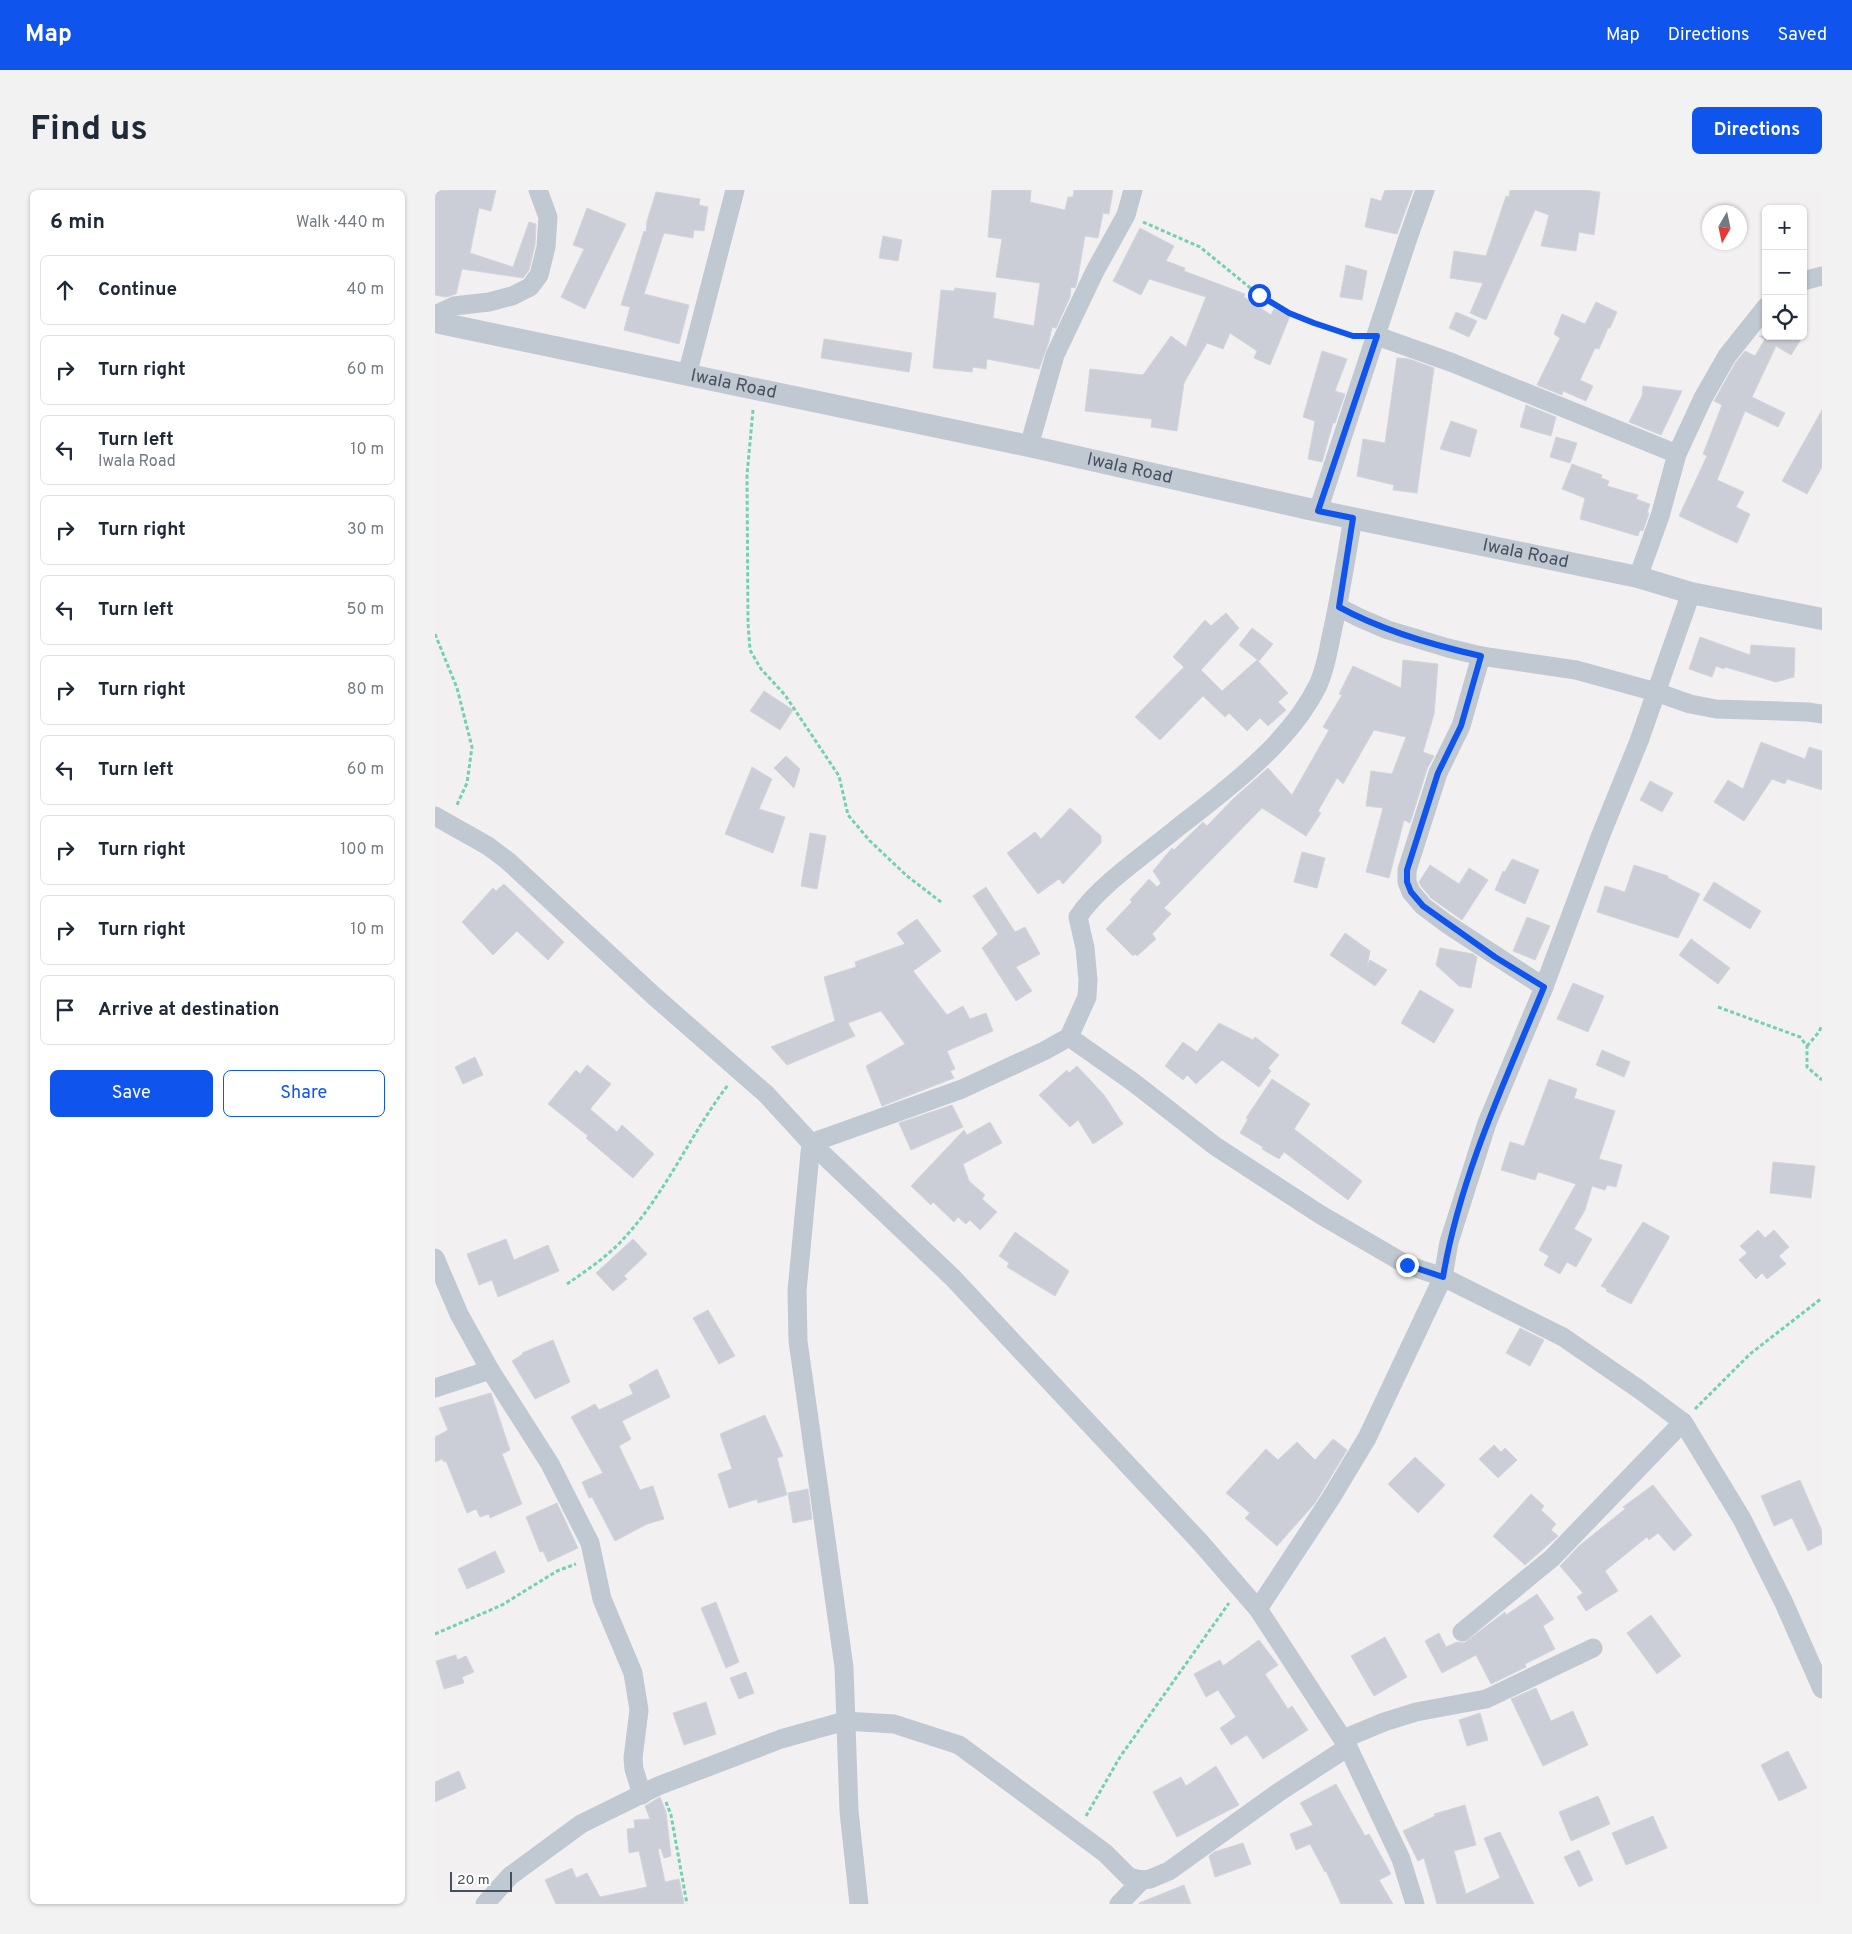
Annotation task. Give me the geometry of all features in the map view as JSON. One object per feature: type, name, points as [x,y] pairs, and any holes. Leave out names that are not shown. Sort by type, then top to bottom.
[{"type":"street","points":[[435,315],[454,306],[489,302],[512,296],[530,287],[539,275],[547,247],[548,217],[538,190]]},
{"type":"street","points":[[687,375],[735,190]]},
{"type":"street","points":[[1029,446],[1055,355],[1095,271],[1127,215],[1133,190]]},
{"type":"street","points":[[1318,511],[1425,190]]},
{"type":"street","points":[[1807,280],[1822,276]]},
{"type":"street","points":[[1637,577],[1660,516],[1677,454],[1703,398],[1727,356],[1762,312]]},
{"type":"street","name":"Iwala Road","points":[[435,322],[1029,446],[1318,511],[1637,577],[1691,593],[1822,619]]},
{"type":"street","points":[[1377,336],[1453,363],[1677,454]]},
{"type":"street","points":[[811,1143],[961,1089],[1044,1051],[1069,1037],[1087,997],[1089,980],[1085,948],[1078,917],[1097,895],[1202,810],[1274,747],[1297,720],[1318,684],[1339,607],[1353,518]]},
{"type":"street","points":[[1258,1609],[1331,1498],[1367,1438],[1443,1277],[1449,1242],[1487,1123],[1544,987],[1596,846],[1639,741],[1691,593]]},
{"type":"street","points":[[1339,607],[1388,630],[1448,648],[1481,656],[1576,670],[1690,704],[1716,709],[1822,714]]},
{"type":"street","points":[[1481,656],[1459,732],[1438,773],[1407,870],[1407,882],[1411,892],[1423,906],[1495,957],[1544,987]]},
{"type":"street","points":[[441,820],[488,846],[508,861],[654,996],[766,1094],[811,1143],[953,1278],[1200,1542],[1258,1609],[1346,1743],[1401,1859],[1415,1904]]},
{"type":"street","points":[[1069,1037],[1133,1082],[1215,1146],[1321,1215],[1407,1265],[1443,1277],[1563,1337],[1683,1422],[1742,1519],[1784,1604],[1822,1689]]},
{"type":"street","points":[[811,1143],[797,1291],[798,1341],[844,1667],[849,1811],[859,1904]]},
{"type":"street","points":[[435,1258],[459,1314],[490,1370],[550,1464],[590,1543],[602,1599],[633,1673],[639,1710],[633,1769],[650,1791]]},
{"type":"street","points":[[435,1388],[490,1370]]},
{"type":"street","points":[[1462,1632],[1552,1558],[1683,1422]]},
{"type":"street","points":[[485,1904],[510,1876],[581,1824],[650,1791],[781,1739],[845,1721],[894,1724],[959,1745],[1105,1853],[1129,1877],[1142,1880],[1157,1877],[1169,1871],[1346,1743],[1384,1722],[1416,1712],[1486,1699],[1593,1648]]},
{"type":"street","points":[[1119,1904],[1142,1880]]},
{"type":"path","points":[[1127,215],[1200,247],[1259,295],[1289,313],[1353,336],[1377,336]]},
{"type":"path","points":[[755,389],[747,476],[748,623],[750,650],[761,669],[785,695],[839,776],[848,814],[870,841],[901,870],[941,902]]},
{"type":"path","points":[[435,634],[457,688],[472,747],[467,783],[441,820]]},
{"type":"path","points":[[1718,1007],[1800,1038],[1807,1046]]},
{"type":"path","points":[[1822,1025],[1819,1032],[1807,1046],[1807,1067],[1822,1080]]},
{"type":"path","points":[[567,1284],[587,1270],[626,1237],[682,1158],[711,1107],[739,1070]]},
{"type":"path","points":[[1683,1422],[1749,1354],[1822,1298]]},
{"type":"path","points":[[435,1634],[501,1605],[557,1571],[593,1557]]},
{"type":"path","points":[[1076,1831],[1097,1799],[1120,1756],[1240,1588]]},
{"type":"path","points":[[650,1791],[671,1815],[687,1904]]},
{"type":"building","points":[[435,190],[496,190],[491,211],[479,208],[470,253],[513,267],[529,222],[536,224],[535,245],[529,270],[523,278],[462,269],[456,294],[446,297],[435,295]]},
{"type":"building","points":[[992,190],[1031,190],[1030,202],[1065,210],[1068,197],[1073,197],[1074,190],[1113,190],[1109,214],[1103,213],[1098,238],[1085,236],[1075,288],[1071,287],[1070,297],[1056,328],[1052,327],[1039,369],[987,359],[986,369],[973,367],[972,372],[933,368],[941,290],[954,291],[955,288],[996,293],[993,318],[1034,326],[1040,283],[996,277],[1002,239],[988,237]]},
{"type":"building","points":[[1385,190],[1413,190],[1397,234],[1365,227],[1371,198],[1381,201]]},
{"type":"building","points":[[1510,190],[1585,190],[1600,192],[1594,235],[1579,232],[1576,251],[1541,246],[1549,215],[1535,210],[1486,320],[1470,313],[1483,283],[1450,278],[1454,251],[1486,256],[1506,196],[1509,197]]},
{"type":"building","points":[[656,192],[700,199],[699,205],[708,207],[704,231],[694,230],[693,238],[664,233],[644,294],[689,305],[679,344],[624,330],[630,307],[621,305],[644,231],[646,232],[647,221]]},
{"type":"building","points":[[587,208],[626,224],[585,309],[561,297],[584,249],[573,245]]},
{"type":"building","points":[[1140,228],[1174,246],[1166,261],[1185,268],[1184,271],[1245,294],[1244,297],[1271,315],[1274,309],[1290,316],[1270,365],[1254,358],[1257,351],[1230,333],[1223,349],[1207,343],[1184,383],[1177,431],[1151,427],[1152,419],[1085,411],[1090,369],[1143,375],[1171,336],[1186,347],[1206,297],[1149,279],[1141,295],[1113,281]]},
{"type":"building","points":[[883,236],[902,240],[898,261],[879,258]]},
{"type":"building","points":[[1346,265],[1367,271],[1362,300],[1340,297]]},
{"type":"building","points":[[1596,302],[1617,312],[1599,349],[1595,348],[1580,380],[1593,386],[1586,401],[1563,391],[1562,395],[1537,385],[1560,338],[1554,334],[1562,314],[1585,324]]},
{"type":"building","points":[[1456,312],[1477,321],[1469,337],[1449,328]]},
{"type":"building","points":[[824,339],[912,353],[909,372],[821,358]]},
{"type":"building","points":[[1764,340],[1800,340],[1791,355],[1776,346],[1752,397],[1785,413],[1778,427],[1745,411],[1717,480],[1744,492],[1736,507],[1750,514],[1737,543],[1679,516],[1707,456],[1703,454],[1722,405],[1714,401],[1736,362],[1745,351],[1755,356]]},
{"type":"building","points":[[1322,351],[1347,359],[1335,391],[1345,394],[1335,423],[1333,423],[1322,462],[1308,459],[1315,421],[1303,417]]},
{"type":"building","points":[[1397,358],[1409,359],[1434,368],[1417,493],[1393,490],[1394,485],[1357,476],[1363,439],[1385,443]]},
{"type":"building","points":[[1643,386],[1682,391],[1661,435],[1629,422],[1642,396]]},
{"type":"building","points":[[1526,405],[1556,417],[1551,436],[1520,427]]},
{"type":"building","points":[[1822,410],[1822,467],[1807,494],[1782,481]]},
{"type":"building","points":[[1451,421],[1477,430],[1470,457],[1440,449]]},
{"type":"building","points":[[1556,437],[1577,443],[1570,463],[1550,457]]},
{"type":"building","points":[[1572,464],[1602,475],[1601,478],[1609,481],[1607,486],[1638,495],[1636,499],[1650,504],[1643,531],[1640,530],[1638,536],[1580,519],[1585,498],[1562,489]]},
{"type":"building","points":[[1226,613],[1239,628],[1201,670],[1222,691],[1257,660],[1288,693],[1278,702],[1286,710],[1268,726],[1260,718],[1247,731],[1229,713],[1225,717],[1203,696],[1160,740],[1135,717],[1184,667],[1173,657],[1205,620],[1211,626]]},
{"type":"building","points":[[1252,628],[1273,644],[1259,661],[1239,645]]},
{"type":"building","points":[[1700,637],[1750,655],[1751,645],[1795,648],[1794,677],[1776,682],[1725,667],[1724,669],[1716,666],[1712,677],[1689,669]]},
{"type":"building","points":[[1403,660],[1438,664],[1434,714],[1423,752],[1434,756],[1427,769],[1410,823],[1404,820],[1389,878],[1366,872],[1383,808],[1366,806],[1371,771],[1392,774],[1406,737],[1374,730],[1343,784],[1337,778],[1318,811],[1321,813],[1306,836],[1262,808],[1164,908],[1171,914],[1152,934],[1156,939],[1137,956],[1135,954],[1133,956],[1106,929],[1132,902],[1130,900],[1149,879],[1157,887],[1161,883],[1153,871],[1172,848],[1174,850],[1203,822],[1207,826],[1233,799],[1268,768],[1292,795],[1329,730],[1323,727],[1342,695],[1339,694],[1353,666],[1401,688]]},
{"type":"building","points":[[764,691],[793,710],[780,730],[750,711]]},
{"type":"building","points":[[1761,742],[1805,759],[1809,747],[1822,751],[1822,790],[1787,779],[1785,784],[1772,779],[1744,821],[1714,802],[1728,780],[1743,789]]},
{"type":"building","points":[[786,756],[800,769],[794,788],[774,768]]},
{"type":"building","points":[[752,767],[772,779],[759,809],[785,817],[773,853],[725,834]]},
{"type":"building","points":[[1650,781],[1673,793],[1662,812],[1640,800]]},
{"type":"building","points":[[1070,808],[1101,836],[1101,843],[1063,884],[1059,879],[1038,894],[1007,853],[1035,832],[1041,839]]},
{"type":"building","points":[[810,833],[826,836],[817,889],[801,886]]},
{"type":"building","points":[[1302,852],[1325,858],[1317,888],[1294,882]]},
{"type":"building","points":[[1512,859],[1539,870],[1525,904],[1495,890],[1503,871],[1505,872]]},
{"type":"building","points":[[1430,865],[1459,884],[1469,868],[1488,880],[1462,920],[1431,898],[1421,886],[1419,882]]},
{"type":"building","points":[[1634,865],[1668,876],[1668,878],[1700,894],[1678,938],[1597,912],[1605,886],[1625,892]]},
{"type":"building","points":[[1714,882],[1761,911],[1750,929],[1703,900]]},
{"type":"building","points":[[504,884],[564,942],[548,960],[517,931],[493,955],[462,922],[493,888],[496,891]]},
{"type":"building","points":[[986,887],[1015,932],[1025,927],[1040,954],[1016,967],[1032,991],[1016,1001],[982,948],[998,934],[973,896]]},
{"type":"building","points":[[1527,917],[1550,926],[1535,960],[1513,951]]},
{"type":"building","points":[[917,919],[941,951],[913,971],[947,1015],[963,1006],[970,1019],[986,1013],[993,1031],[947,1051],[955,1069],[950,1071],[954,1078],[882,1106],[866,1066],[905,1044],[881,1011],[848,1023],[855,1036],[787,1065],[771,1047],[835,1021],[824,977],[856,967],[855,962],[905,944],[897,933]]},
{"type":"building","points":[[1345,933],[1370,951],[1367,966],[1370,960],[1387,970],[1375,986],[1330,955]]},
{"type":"building","points":[[1691,939],[1730,968],[1718,984],[1679,955]]},
{"type":"building","points":[[1440,948],[1473,954],[1477,957],[1471,988],[1459,986],[1436,965]]},
{"type":"building","points":[[1573,983],[1604,996],[1588,1032],[1557,1019]]},
{"type":"building","points":[[1420,990],[1454,1010],[1434,1043],[1401,1023]]},
{"type":"building","points":[[1219,1023],[1253,1040],[1255,1037],[1279,1055],[1268,1068],[1271,1071],[1259,1087],[1222,1060],[1196,1084],[1187,1075],[1183,1080],[1165,1066],[1183,1042],[1197,1052]]},
{"type":"building","points":[[1602,1050],[1630,1062],[1624,1077],[1596,1065]]},
{"type":"building","points":[[475,1057],[483,1075],[463,1084],[455,1067]]},
{"type":"building","points":[[587,1065],[611,1084],[590,1109],[617,1132],[622,1125],[654,1154],[633,1178],[586,1138],[588,1136],[548,1104],[576,1070],[580,1074]]},
{"type":"building","points":[[1077,1066],[1104,1095],[1123,1124],[1093,1144],[1078,1120],[1070,1127],[1039,1095],[1067,1070],[1069,1073]]},
{"type":"building","points":[[1272,1079],[1310,1104],[1294,1129],[1362,1181],[1348,1200],[1284,1152],[1279,1159],[1240,1133],[1248,1119],[1246,1118]]},
{"type":"building","points":[[1549,1079],[1577,1089],[1574,1098],[1615,1111],[1599,1159],[1622,1165],[1616,1187],[1607,1185],[1605,1190],[1592,1186],[1585,1210],[1574,1229],[1592,1239],[1576,1267],[1567,1262],[1560,1274],[1544,1265],[1549,1256],[1539,1250],[1576,1184],[1538,1172],[1535,1180],[1501,1170],[1510,1142],[1524,1146]]},
{"type":"building","points":[[952,1105],[963,1127],[911,1150],[899,1123]]},
{"type":"building","points":[[990,1122],[1002,1143],[963,1164],[969,1181],[985,1195],[982,1199],[997,1212],[980,1230],[970,1220],[966,1224],[958,1217],[954,1222],[933,1202],[931,1205],[911,1186],[964,1130],[967,1135]]},
{"type":"building","points":[[1773,1162],[1815,1166],[1811,1198],[1770,1193]]},
{"type":"building","points":[[1643,1222],[1669,1236],[1669,1238],[1631,1304],[1606,1291],[1607,1289],[1601,1286]]},
{"type":"building","points":[[1758,1230],[1765,1238],[1774,1230],[1789,1247],[1779,1256],[1786,1264],[1767,1279],[1762,1273],[1756,1279],[1739,1260],[1747,1253],[1740,1246]]},
{"type":"building","points":[[1015,1232],[1069,1271],[1055,1296],[1007,1267],[1009,1263],[999,1256]]},
{"type":"building","points":[[506,1239],[514,1260],[548,1245],[559,1271],[498,1297],[492,1280],[479,1285],[467,1254]]},
{"type":"building","points":[[633,1239],[647,1254],[624,1276],[627,1279],[613,1291],[596,1273]]},
{"type":"building","points":[[708,1310],[735,1356],[719,1364],[693,1318]]},
{"type":"building","points":[[1520,1328],[1544,1340],[1530,1366],[1506,1353]]},
{"type":"building","points":[[553,1340],[570,1382],[535,1399],[512,1361],[522,1353]]},
{"type":"building","points":[[657,1369],[670,1397],[622,1421],[631,1439],[619,1446],[640,1490],[653,1486],[664,1519],[647,1524],[615,1541],[592,1497],[589,1498],[582,1482],[603,1473],[571,1417],[595,1404],[599,1410],[633,1394],[629,1385]]},
{"type":"building","points":[[491,1393],[510,1450],[502,1454],[522,1504],[490,1518],[489,1514],[480,1517],[476,1509],[467,1513],[446,1461],[444,1462],[442,1459],[435,1462],[435,1437],[448,1430],[439,1408]]},
{"type":"building","points":[[765,1415],[783,1456],[777,1458],[787,1495],[758,1503],[757,1499],[729,1508],[718,1474],[732,1469],[720,1434]]},
{"type":"building","points":[[1333,1439],[1347,1450],[1315,1503],[1277,1546],[1245,1518],[1250,1513],[1226,1493],[1266,1449],[1278,1460],[1297,1442],[1315,1460]]},
{"type":"building","points":[[1494,1445],[1501,1452],[1505,1448],[1517,1460],[1498,1478],[1479,1459]]},
{"type":"building","points":[[1415,1457],[1445,1485],[1418,1513],[1388,1484]]},
{"type":"building","points":[[1800,1480],[1822,1531],[1822,1544],[1808,1551],[1792,1518],[1774,1526],[1761,1496]]},
{"type":"building","points":[[1653,1485],[1692,1535],[1674,1551],[1658,1533],[1649,1540],[1647,1537],[1605,1571],[1618,1591],[1586,1611],[1577,1597],[1583,1593],[1560,1566],[1579,1546],[1625,1509],[1623,1507]]},
{"type":"building","points":[[808,1489],[812,1519],[793,1523],[788,1493]]},
{"type":"building","points":[[1531,1494],[1544,1506],[1541,1510],[1556,1524],[1551,1530],[1558,1536],[1525,1565],[1493,1536]]},
{"type":"building","points":[[557,1503],[578,1548],[548,1562],[543,1551],[540,1552],[526,1517]]},
{"type":"building","points":[[495,1551],[505,1572],[467,1589],[458,1569]]},
{"type":"building","points":[[1537,1594],[1554,1619],[1543,1626],[1555,1649],[1525,1664],[1526,1667],[1491,1684],[1476,1655],[1442,1673],[1425,1641],[1439,1633],[1446,1647],[1457,1642],[1464,1643],[1505,1612],[1506,1615]]},
{"type":"building","points":[[716,1602],[739,1662],[726,1668],[701,1608]]},
{"type":"building","points":[[1651,1615],[1681,1656],[1657,1674],[1627,1633]]},
{"type":"building","points":[[1385,1637],[1407,1677],[1374,1696],[1351,1656]]},
{"type":"building","points":[[1259,1640],[1278,1665],[1265,1674],[1288,1709],[1292,1706],[1308,1730],[1263,1759],[1247,1735],[1231,1745],[1220,1728],[1236,1717],[1218,1690],[1206,1697],[1194,1674],[1220,1660],[1223,1666]]},
{"type":"building","points":[[456,1655],[457,1660],[466,1656],[474,1672],[462,1677],[464,1683],[444,1689],[436,1661]]},
{"type":"building","points":[[746,1672],[754,1693],[739,1699],[730,1678]]},
{"type":"building","points":[[1536,1688],[1551,1721],[1573,1711],[1588,1745],[1543,1766],[1511,1699]]},
{"type":"building","points":[[706,1702],[716,1734],[684,1745],[673,1713]]},
{"type":"building","points":[[1480,1713],[1488,1740],[1467,1746],[1459,1720]]},
{"type":"building","points":[[1788,1751],[1807,1788],[1779,1801],[1761,1765]]},
{"type":"building","points":[[1216,1766],[1239,1805],[1177,1837],[1153,1792],[1181,1777],[1186,1786]]},
{"type":"building","points":[[459,1771],[466,1788],[435,1802],[435,1782]]},
{"type":"building","points":[[1336,1784],[1365,1836],[1369,1834],[1391,1874],[1379,1880],[1393,1904],[1341,1904],[1326,1871],[1310,1844],[1296,1850],[1290,1834],[1313,1825],[1300,1803]]},
{"type":"building","points":[[1598,1796],[1610,1824],[1571,1841],[1559,1812]]},
{"type":"building","points":[[660,1797],[666,1812],[671,1856],[664,1858],[661,1849],[658,1849],[665,1882],[679,1879],[684,1904],[556,1904],[545,1880],[572,1868],[576,1878],[587,1873],[600,1897],[647,1887],[639,1851],[629,1853],[627,1829],[635,1828],[634,1820],[650,1819],[645,1806]]},
{"type":"building","points":[[1465,1805],[1476,1845],[1454,1851],[1466,1894],[1500,1878],[1484,1838],[1500,1832],[1534,1904],[1437,1904],[1424,1858],[1418,1861],[1403,1831],[1435,1816],[1434,1814]]},
{"type":"building","points":[[1653,1816],[1667,1848],[1626,1865],[1612,1833]]},
{"type":"building","points":[[1243,1843],[1251,1864],[1215,1877],[1209,1856],[1214,1852]]},
{"type":"building","points":[[1579,1850],[1593,1880],[1579,1887],[1564,1857]]},
{"type":"building","points":[[1184,1885],[1191,1904],[1139,1904],[1139,1903]]},
{"type":"route","points":[[1259,295],[1289,313],[1314,323],[1353,336],[1377,336],[1318,511],[1353,518],[1339,607],[1388,630],[1481,656],[1457,737],[1438,773],[1407,870],[1407,882],[1411,892],[1423,906],[1495,957],[1544,987],[1510,1064],[1487,1123],[1449,1242],[1443,1277],[1407,1265]]}]
